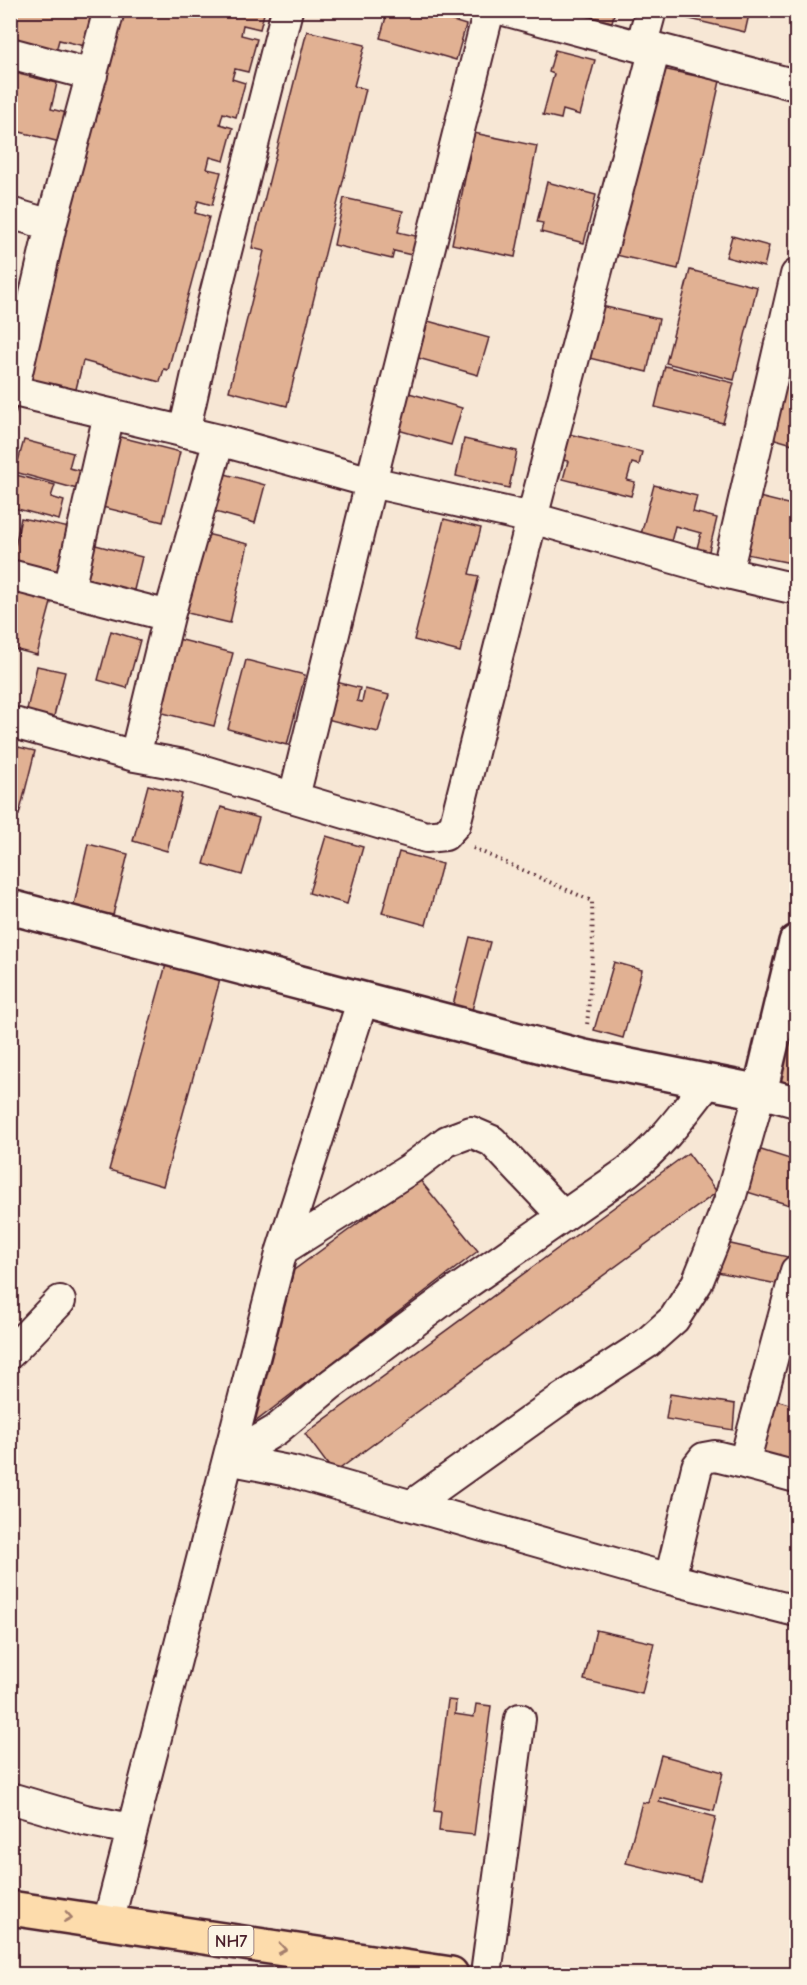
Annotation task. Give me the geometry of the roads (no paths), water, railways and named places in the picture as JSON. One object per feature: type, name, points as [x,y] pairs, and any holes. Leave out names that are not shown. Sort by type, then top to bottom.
[{"type":"highway","name":"NH7","points":[[10,1908],[451,1974]]},
{"type":"highway","points":[[10,1930],[303,1974]]},
{"type":"street","points":[[109,10],[51,225],[12,390],[219,440],[371,482],[532,518],[727,573],[796,589]]},
{"type":"street","points":[[184,432],[213,303],[287,10]]},
{"type":"street","points":[[294,797],[489,10]]},
{"type":"street","points":[[504,10],[796,85]]},
{"type":"street","points":[[10,722],[135,756],[184,765],[426,837],[445,835],[455,824],[648,47],[651,10]]},
{"type":"street","points":[[10,53],[92,75]]},
{"type":"street","points":[[10,213],[51,225]]},
{"type":"street","points":[[727,573],[796,275]]},
{"type":"street","points":[[69,590],[109,414]]},
{"type":"street","points":[[135,756],[169,616],[219,440]]},
{"type":"street","points":[[10,575],[169,616]]},
{"type":"street","points":[[10,907],[584,1057],[760,1092],[796,1102]]},
{"type":"street","points":[[412,1505],[558,1401],[647,1343],[674,1319],[698,1283],[730,1199],[760,1092],[796,942]]},
{"type":"street","points":[[108,1923],[282,1250],[363,999]]},
{"type":"street","points":[[228,1459],[276,1430],[330,1385],[453,1293],[627,1172],[667,1136],[708,1082]]},
{"type":"street","points":[[282,1250],[410,1169],[447,1141],[471,1132],[492,1141],[563,1216]]},
{"type":"street","points":[[744,1463],[795,1283]]},
{"type":"street","points":[[10,1353],[60,1301]]},
{"type":"street","points":[[670,1579],[698,1467],[704,1458],[715,1456],[796,1477]]},
{"type":"street","points":[[228,1459],[293,1472],[670,1579],[796,1611]]},
{"type":"street","points":[[486,1974],[520,1719]]},
{"type":"street","points":[[10,1798],[85,1820],[131,1830]]}]
